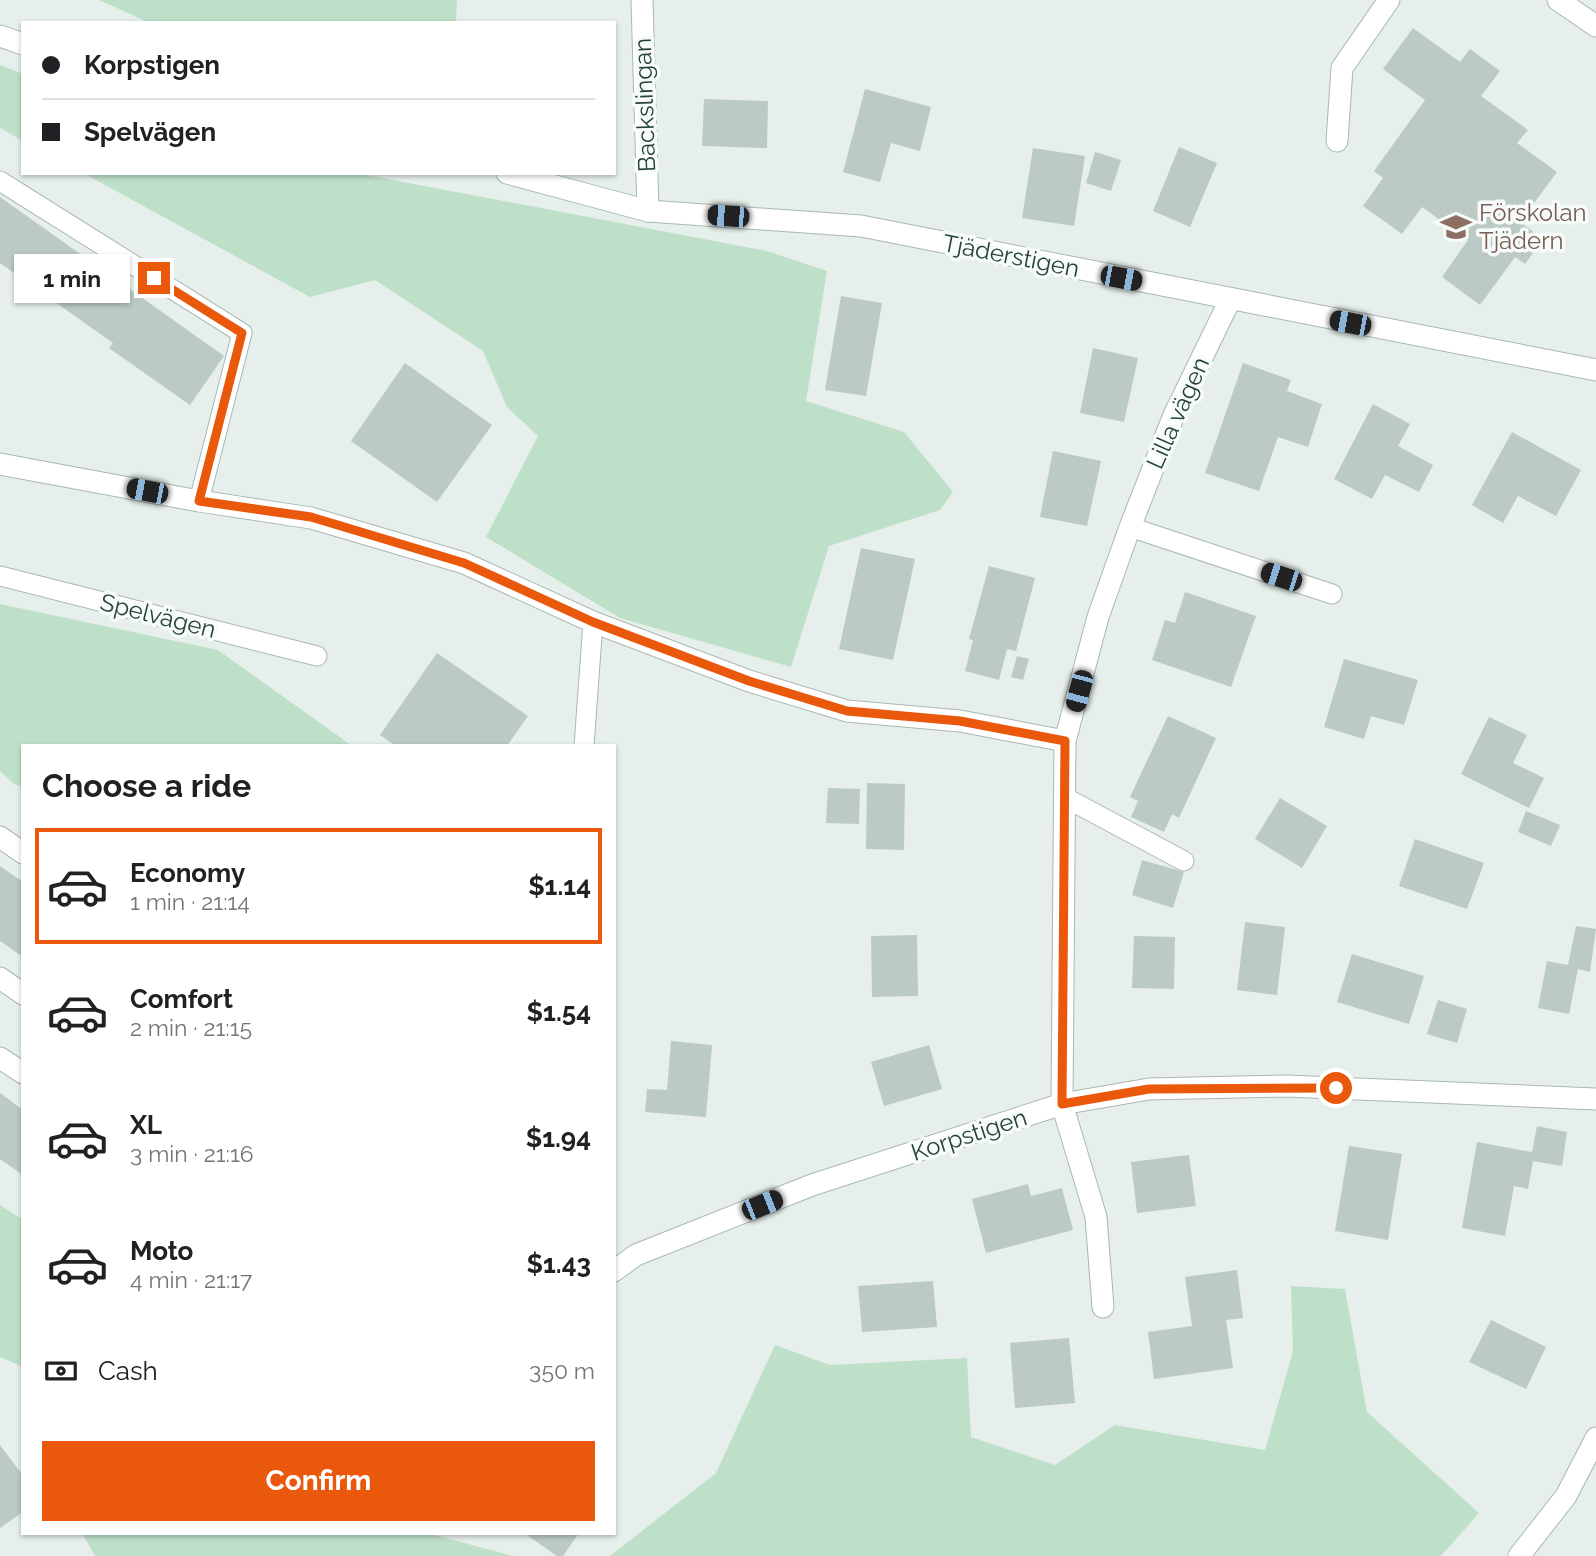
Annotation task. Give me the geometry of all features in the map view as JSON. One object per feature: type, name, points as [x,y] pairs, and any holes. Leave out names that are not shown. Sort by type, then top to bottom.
[{"type":"street","name":"Backslingan","points":[[642,0],[648,211]]},
{"type":"street","points":[[1337,141],[1342,68],[1389,0]]},
{"type":"street","points":[[1558,0],[1596,26]]},
{"type":"street","points":[[0,36],[21,43]]},
{"type":"street","name":"Tjäderstigen","points":[[514,175],[648,211],[861,226],[1596,370]]},
{"type":"street","name":"Lilla vägen","points":[[1103,1307],[1096,1217],[1062,1104],[1065,741],[1098,617],[1130,527],[1174,415],[1230,300]]},
{"type":"street","points":[[0,464],[199,501],[311,517],[464,563],[593,622],[749,681],[847,711],[960,721],[1065,741]]},
{"type":"street","points":[[0,837],[21,852]]},
{"type":"street","points":[[0,978],[21,993]]},
{"type":"street","points":[[0,1058],[21,1072]]},
{"type":"street","name":"Korpstigen","points":[[616,1270],[636,1255],[812,1185],[1062,1104],[1149,1089],[1287,1086],[1596,1099]]},
{"type":"street","points":[[1519,1556],[1566,1496],[1596,1438]]},
{"type":"lane","points":[[0,181],[242,333],[199,501]]},
{"type":"lane","points":[[1130,527],[1332,594]]},
{"type":"lane","name":"Spelvägen","points":[[0,576],[317,656]]},
{"type":"lane","points":[[584,744],[593,622]]},
{"type":"lane","points":[[1064,797],[1184,861]]},
{"type":"green space","points":[[99,0],[457,0],[456,21],[146,21]]},
{"type":"green space","points":[[0,65],[21,73],[21,140],[0,128]]},
{"type":"green space","points":[[87,175],[367,175],[767,251],[827,271],[806,401],[904,432],[953,492],[940,510],[829,546],[791,667],[620,618],[486,537],[538,436],[507,407],[483,351],[375,280],[310,297]]},
{"type":"green space","points":[[0,604],[218,650],[350,744],[21,744],[21,786],[14,784],[0,771]]},
{"type":"green space","points":[[0,1205],[21,1219],[21,1366],[0,1357]]},
{"type":"green space","points":[[1291,1286],[1345,1289],[1367,1412],[1479,1513],[1441,1556],[610,1556],[716,1473],[775,1345],[830,1365],[967,1358],[971,1437],[1055,1465],[1115,1425],[1265,1450],[1293,1351]]},
{"type":"green space","points":[[83,1535],[434,1535],[513,1556],[95,1556]]},
{"type":"building","points":[[1413,28],[1460,62],[1470,49],[1500,71],[1481,96],[1528,130],[1517,143],[1557,172],[1520,222],[1543,239],[1525,264],[1515,257],[1480,305],[1442,277],[1468,240],[1422,207],[1402,234],[1363,206],[1383,178],[1374,171],[1425,100],[1383,69]]},
{"type":"building","points":[[865,89],[931,107],[920,151],[891,143],[880,182],[843,172]]},
{"type":"building","points":[[704,99],[768,101],[767,148],[702,146]]},
{"type":"building","points":[[1179,147],[1217,163],[1190,227],[1153,211]]},
{"type":"building","points":[[1033,148],[1085,156],[1074,226],[1022,218]]},
{"type":"building","points":[[1095,152],[1121,160],[1111,191],[1086,183]]},
{"type":"building","points":[[0,197],[224,356],[190,405],[109,348],[113,343],[0,263]]},
{"type":"building","points":[[841,296],[882,303],[866,396],[825,390]]},
{"type":"building","points":[[1093,348],[1138,358],[1124,422],[1080,413]]},
{"type":"building","points":[[405,363],[492,425],[437,502],[351,441]]},
{"type":"building","points":[[1243,363],[1291,380],[1287,391],[1322,404],[1308,447],[1278,437],[1259,491],[1205,473]]},
{"type":"building","points":[[1373,404],[1410,424],[1398,446],[1433,465],[1419,492],[1385,475],[1372,499],[1334,479]]},
{"type":"building","points":[[1512,432],[1581,470],[1556,516],[1518,496],[1503,523],[1472,505]]},
{"type":"building","points":[[1053,451],[1101,461],[1087,526],[1040,517]]},
{"type":"building","points":[[861,548],[915,559],[893,660],[839,649]]},
{"type":"building","points":[[989,566],[1035,578],[1016,651],[1007,649],[999,680],[965,671],[973,640],[969,639]]},
{"type":"building","points":[[1185,592],[1256,616],[1231,687],[1152,660],[1165,620],[1175,623]]},
{"type":"building","points":[[437,653],[528,716],[508,744],[393,744],[380,735]]},
{"type":"building","points":[[1017,656],[1029,659],[1023,680],[1011,677]]},
{"type":"building","points":[[1344,659],[1418,680],[1404,725],[1371,716],[1364,739],[1324,727]]},
{"type":"building","points":[[1168,716],[1216,738],[1179,818],[1172,814],[1164,832],[1131,817],[1138,801],[1130,797]]},
{"type":"building","points":[[1489,717],[1527,735],[1513,763],[1544,778],[1529,808],[1461,774]]},
{"type":"building","points":[[867,783],[905,784],[904,850],[866,849]]},
{"type":"building","points":[[828,788],[860,789],[859,824],[826,823]]},
{"type":"building","points":[[1280,798],[1327,826],[1302,868],[1255,839]]},
{"type":"building","points":[[1526,811],[1560,825],[1551,846],[1518,832]]},
{"type":"building","points":[[1415,839],[1484,863],[1467,909],[1399,886]]},
{"type":"building","points":[[1142,860],[1184,872],[1173,908],[1132,895]]},
{"type":"building","points":[[0,866],[21,881],[21,956],[0,941]]},
{"type":"building","points":[[1245,922],[1285,927],[1277,995],[1237,990]]},
{"type":"building","points":[[1576,926],[1596,929],[1590,972],[1578,969],[1569,1014],[1538,1008],[1547,961],[1568,965]]},
{"type":"building","points":[[917,935],[918,996],[872,997],[871,936]]},
{"type":"building","points":[[1134,936],[1175,937],[1174,989],[1132,988]]},
{"type":"building","points":[[1352,954],[1424,976],[1409,1024],[1337,1002]]},
{"type":"building","points":[[1438,1000],[1467,1009],[1457,1043],[1427,1034]]},
{"type":"building","points":[[671,1041],[712,1045],[706,1117],[645,1112],[647,1089],[667,1090]]},
{"type":"building","points":[[929,1045],[942,1089],[884,1106],[871,1062]]},
{"type":"building","points":[[0,1093],[21,1109],[21,1174],[0,1159]]},
{"type":"building","points":[[1537,1126],[1567,1132],[1562,1166],[1533,1161],[1528,1189],[1514,1186],[1505,1236],[1462,1228],[1477,1142],[1532,1152]]},
{"type":"building","points":[[1349,1146],[1402,1154],[1388,1240],[1335,1231]]},
{"type":"building","points":[[1189,1155],[1196,1206],[1137,1213],[1131,1162]]},
{"type":"building","points":[[1028,1184],[1031,1196],[1062,1188],[1073,1230],[986,1253],[972,1199]]},
{"type":"building","points":[[1237,1270],[1243,1318],[1226,1320],[1233,1368],[1154,1379],[1148,1332],[1192,1326],[1185,1277]]},
{"type":"building","points":[[933,1281],[937,1327],[862,1332],[858,1286]]},
{"type":"building","points":[[1491,1320],[1546,1347],[1526,1389],[1469,1362]]},
{"type":"building","points":[[1069,1338],[1075,1403],[1015,1408],[1010,1343]]},
{"type":"building","points":[[0,1445],[21,1473],[21,1513],[0,1528]]},
{"type":"building","points":[[527,1535],[578,1535],[563,1556],[557,1556]]},
{"type":"place","name":"Förskolan Tjädern","points":[[1456,227]]},
{"type":"route","points":[[154,278],[242,333],[199,501],[311,517],[464,563],[593,622],[749,681],[847,711],[960,721],[1065,741],[1062,1104],[1149,1089],[1287,1086],[1336,1088]]}]
